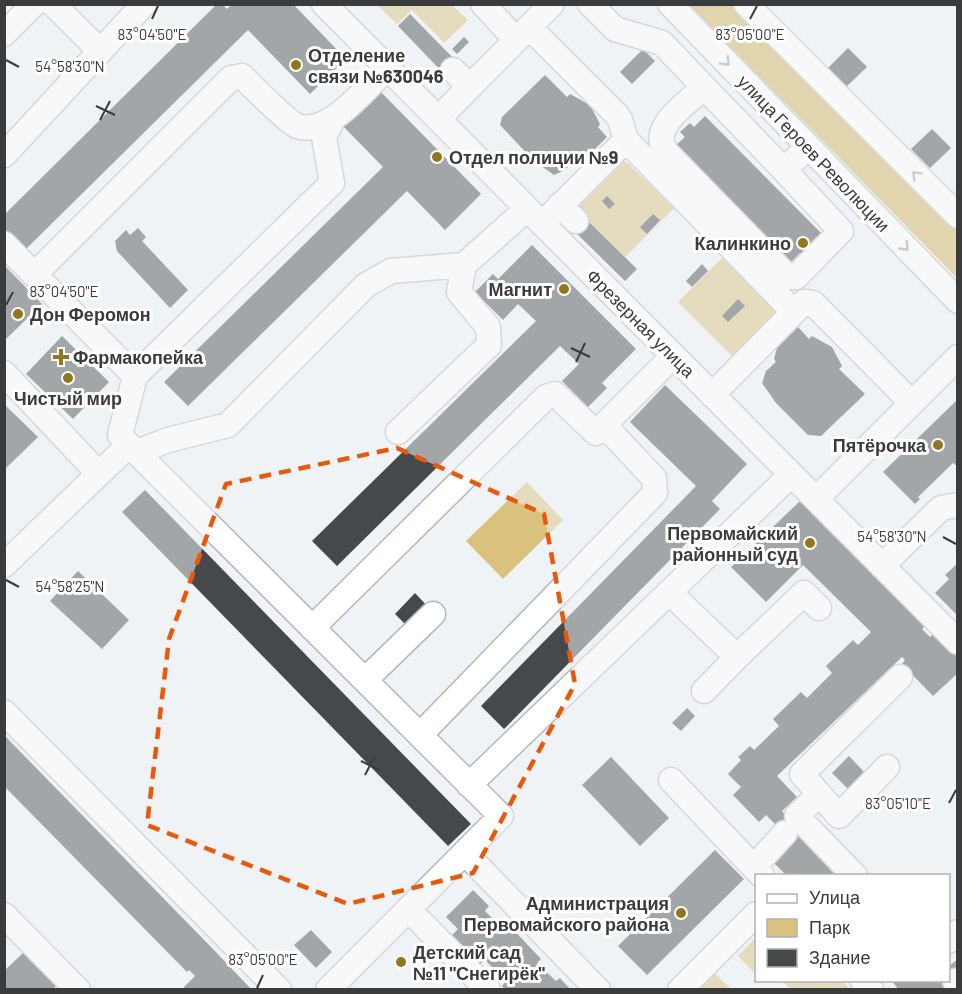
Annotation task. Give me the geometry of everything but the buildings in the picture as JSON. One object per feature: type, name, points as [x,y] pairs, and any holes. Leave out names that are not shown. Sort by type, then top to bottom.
[{"type":"street","points":[[4,34],[34,4]]},
{"type":"street","points":[[53,4],[100,51]]},
{"type":"street","points":[[4,155],[144,4]]},
{"type":"street","name":"Фрезерная улица","points":[[324,4],[957,642]]},
{"type":"street","points":[[483,4],[523,34],[616,114],[626,140],[794,312]]},
{"type":"street","points":[[438,119],[552,4]]},
{"type":"street","points":[[590,4],[615,29],[662,43],[842,231],[796,277],[788,277],[662,147],[662,129],[704,87]]},
{"type":"street","points":[[746,4],[957,216]]},
{"type":"street","points":[[662,43],[678,12]]},
{"type":"street","name":"улица Героев Революции","points":[[678,12],[957,301]]},
{"type":"street","points":[[328,990],[501,816],[120,435],[135,376],[332,183],[324,137],[333,120],[387,68]]},
{"type":"street","points":[[453,70],[470,87]]},
{"type":"street","points":[[34,275],[231,78],[242,76],[296,125],[311,128],[333,120]]},
{"type":"street","points":[[7,557],[99,474],[133,449],[228,425],[366,285],[391,272],[464,264],[534,216],[568,213],[626,140]]},
{"type":"street","points":[[784,170],[808,147]]},
{"type":"street","points":[[4,243],[135,376]]},
{"type":"street","points":[[398,432],[489,345],[488,327],[459,292],[464,264]]},
{"type":"street","points":[[712,395],[804,302],[813,303],[912,403]]},
{"type":"street","points":[[312,628],[546,397],[555,394],[596,433],[673,356]]},
{"type":"street","points":[[816,499],[957,357]]},
{"type":"street","points":[[4,373],[99,474]]},
{"type":"street","points":[[420,735],[656,493],[654,478],[604,425]]},
{"type":"street","points":[[469,785],[791,475]]},
{"type":"street","points":[[882,566],[941,508],[957,505]]},
{"type":"street","points":[[669,592],[737,657]]},
{"type":"street","points":[[704,691],[804,593],[819,608]]},
{"type":"street","points":[[365,681],[433,614]]},
{"type":"street","points":[[887,768],[839,816],[802,774],[900,676]]},
{"type":"street","points":[[4,712],[279,990]]},
{"type":"street","points":[[671,780],[758,871],[792,824],[819,794]]},
{"type":"street","points":[[792,824],[853,874]]},
{"type":"street","points":[[465,853],[598,990]]},
{"type":"street","points":[[408,909],[488,990]]},
{"type":"street","points":[[4,915],[78,990]]},
{"type":"street","points":[[680,990],[755,915]]},
{"type":"highlighted area","points":[[397,448],[544,514],[575,684],[473,873],[348,904],[147,825],[169,639],[226,484]]},
{"type":"green space","points":[[377,5],[452,5],[468,20],[444,43],[412,10],[397,24]]},
{"type":"green space","points":[[623,161],[628,163],[674,208],[625,257],[576,208]]},
{"type":"green space","points":[[723,257],[780,313],[734,358],[678,302]]},
{"type":"green space","points":[[527,482],[563,520],[503,579],[466,541]]},
{"type":"green space","points":[[755,938],[755,973],[738,956]]},
{"type":"green space","points":[[715,973],[731,989],[697,990]]},
{"type":"green space","points":[[783,982],[843,982],[851,989],[791,989]]},
{"type":"shaded area","points":[[689,5],[740,5],[957,228],[957,278]]},
{"type":"place","name":"Отделение связи №630046","points":[[296,65]]},
{"type":"place","name":"Отдел полиции №9","points":[[437,157]]},
{"type":"place","name":"Калинкино","points":[[803,243]]},
{"type":"place","name":"Магнит","points":[[564,289]]},
{"type":"place","name":"Дон Феромон","points":[[18,314]]},
{"type":"place","name":"Фармакопейка","points":[[61,357]]},
{"type":"place","name":"Чистый мир","points":[[68,378]]},
{"type":"place","name":"Пятёрочка","points":[[938,445]]},
{"type":"place","name":"Первомайский районный суд","points":[[810,543]]},
{"type":"place","name":"Администрация Первомайского района","points":[[681,913]]},
{"type":"place","name":"Детский сад №11 \"Снегирёк\"","points":[[401,962]]}]
